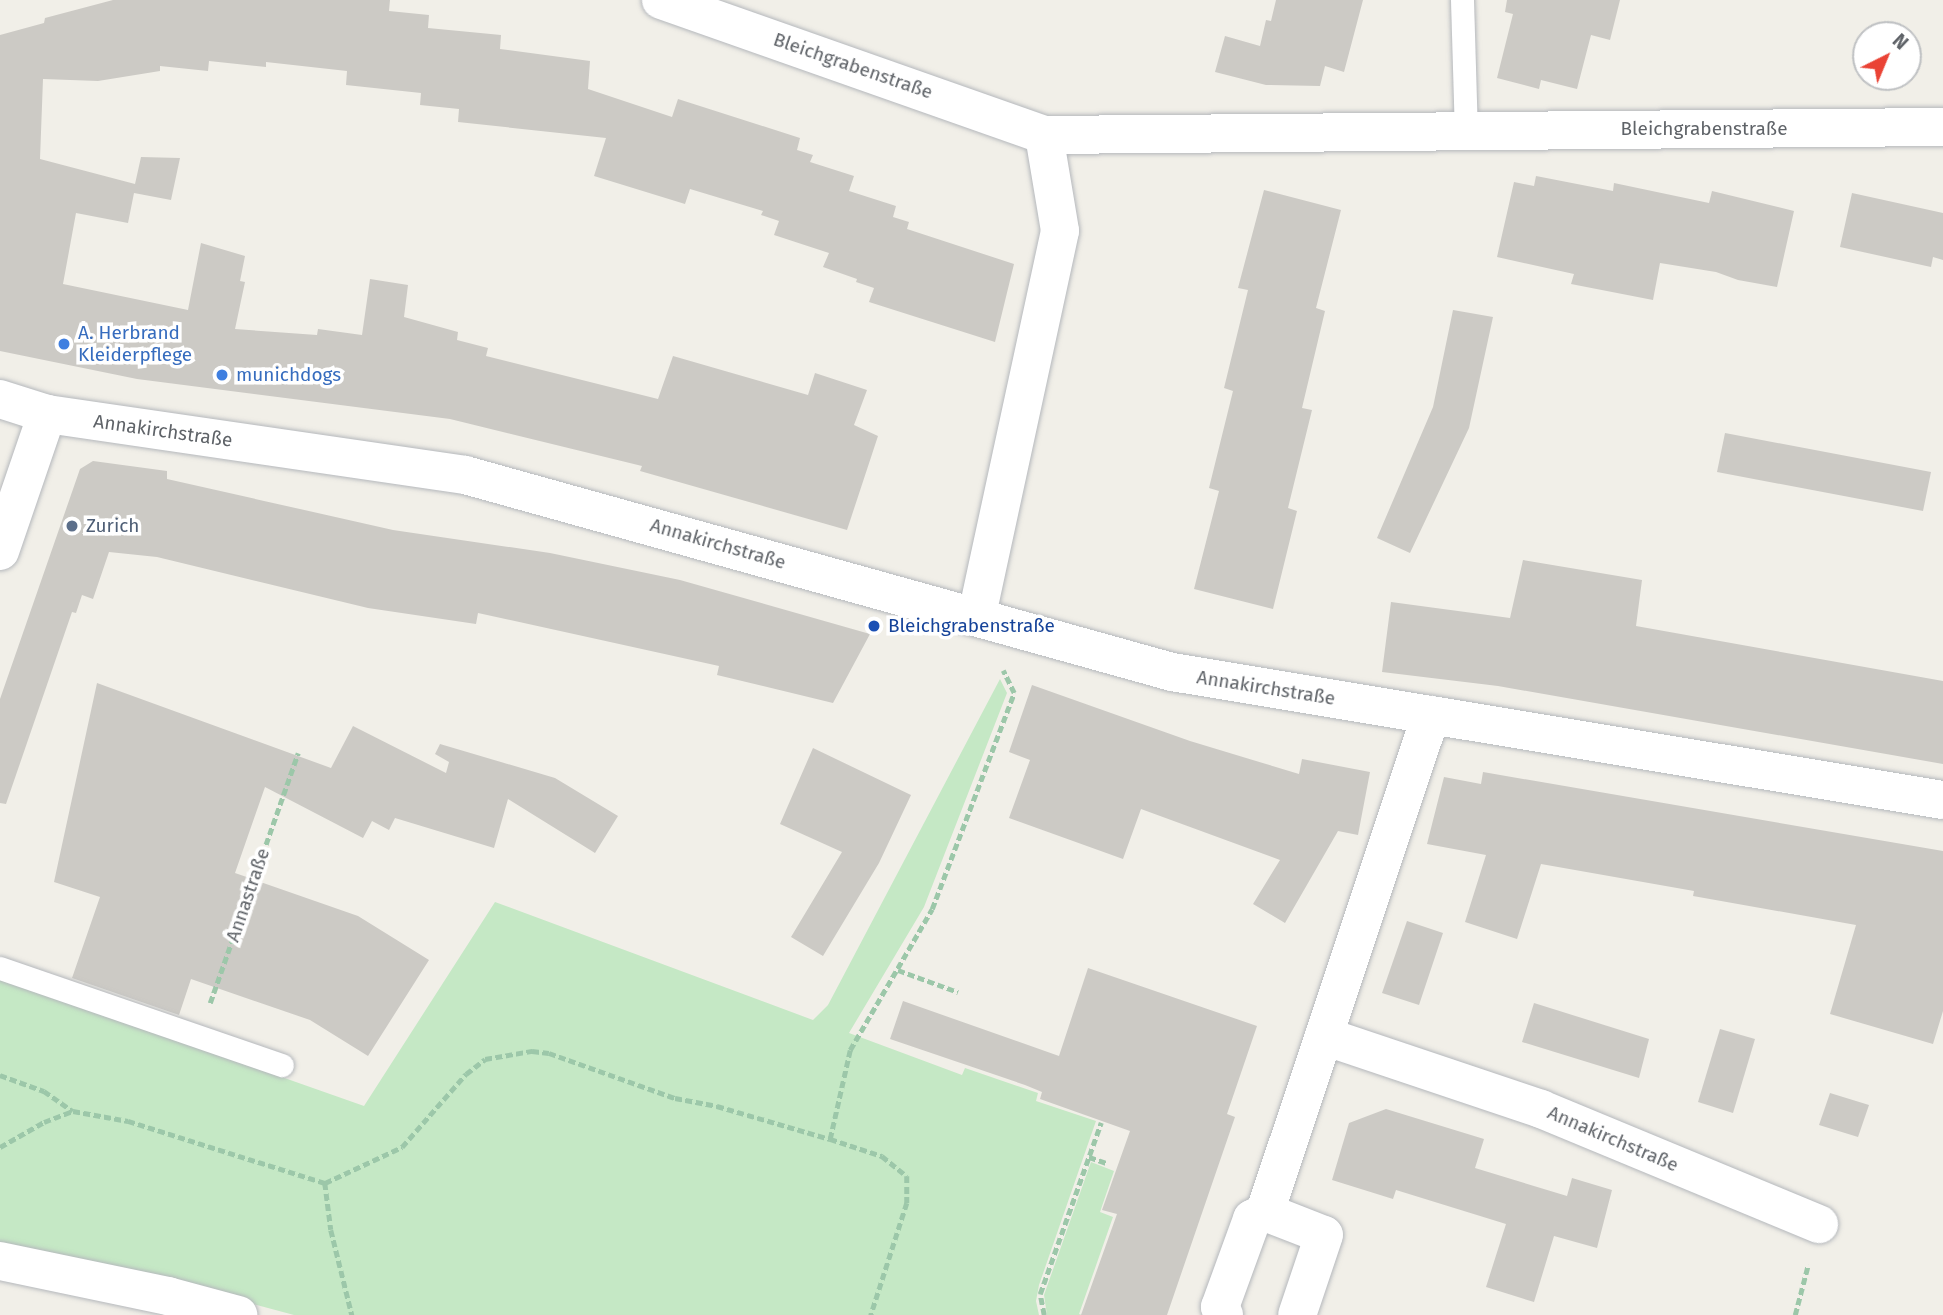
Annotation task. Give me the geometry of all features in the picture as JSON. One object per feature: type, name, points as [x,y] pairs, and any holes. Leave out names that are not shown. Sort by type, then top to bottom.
[{"type":"street","name":"Bleichgrabenstraße","points":[[661,0],[1044,135],[1943,127]]},
{"type":"street","points":[[977,616],[1060,231],[1044,135]]},
{"type":"street","name":"Annakirchstraße","points":[[0,399],[47,414],[465,475],[1172,672],[1943,800]]},
{"type":"street","points":[[0,551],[47,414]]},
{"type":"street","points":[[1224,1315],[1220,1307],[1252,1219],[1265,1212],[1431,715]]},
{"type":"street","name":"Annakirchstraße","points":[[1324,1036],[1541,1109],[1819,1224]]},
{"type":"street","points":[[1265,1212],[1324,1235],[1297,1315]]},
{"type":"street","points":[[0,1261],[168,1296],[238,1315]]},
{"type":"lane","points":[[1462,0],[1466,131]]},
{"type":"lane","points":[[0,968],[282,1065]]},
{"type":"path","points":[[830,1139],[850,1050],[932,909],[1014,693],[977,616]]},
{"type":"path","name":"Annastraße","points":[[198,1036],[298,753]]},
{"type":"path","points":[[898,970],[958,992]]},
{"type":"path","points":[[0,1075],[44,1091],[73,1111],[128,1121],[325,1183],[402,1147],[466,1074],[485,1059],[532,1051],[549,1053],[675,1098],[717,1106],[882,1156],[907,1176],[908,1203],[871,1315]]},
{"type":"path","points":[[0,1147],[44,1122],[73,1111]]},
{"type":"path","points":[[1044,1315],[1040,1294],[1101,1123]]},
{"type":"path","points":[[1089,1157],[1107,1163]]},
{"type":"path","points":[[325,1183],[331,1230],[352,1315]]},
{"type":"path","points":[[1794,1315],[1819,1224]]},
{"type":"green space","points":[[1000,679],[1007,693],[924,907],[849,1033],[962,1075],[965,1068],[1038,1093],[1036,1101],[1096,1121],[1039,1285],[1036,1301],[1039,1315],[294,1315],[224,1296],[0,1245],[0,978],[364,1106],[495,902],[813,1020],[828,1005]]},
{"type":"green space","points":[[1091,1162],[1114,1171],[1100,1212],[1113,1217],[1079,1314],[1082,1315],[1047,1315],[1044,1295]]},
{"type":"building","points":[[113,0],[390,0],[389,11],[429,15],[428,28],[501,35],[500,49],[590,61],[588,89],[672,117],[678,99],[800,138],[797,150],[813,155],[810,162],[854,176],[849,191],[896,206],[893,217],[909,222],[907,229],[1014,264],[995,342],[869,302],[874,288],[823,267],[829,253],[774,235],[779,221],[761,215],[763,211],[690,189],[685,204],[594,176],[606,138],[458,122],[459,109],[420,105],[421,93],[346,85],[347,71],[266,62],[266,67],[209,61],[208,71],[160,66],[160,71],[98,81],[43,79],[40,159],[135,184],[141,157],[180,158],[171,200],[134,193],[128,223],[76,213],[63,284],[188,310],[201,243],[245,256],[240,281],[245,282],[235,329],[317,335],[318,329],[362,335],[370,279],[408,285],[404,317],[458,332],[457,340],[488,348],[486,356],[658,399],[673,356],[808,395],[815,373],[867,390],[854,425],[878,436],[847,530],[640,471],[642,466],[450,419],[137,379],[0,351],[0,35],[44,23],[45,18]]},
{"type":"building","points":[[1276,0],[1363,0],[1344,72],[1325,66],[1320,86],[1266,85],[1215,72],[1225,36],[1260,46],[1266,20],[1271,21]]},
{"type":"building","points":[[1507,0],[1620,0],[1610,40],[1591,35],[1577,89],[1541,80],[1539,89],[1497,78],[1513,14],[1505,12]]},
{"type":"building","points":[[1536,176],[1613,191],[1614,183],[1709,203],[1712,191],[1794,211],[1777,287],[1738,280],[1716,272],[1660,263],[1653,300],[1571,284],[1574,274],[1497,257],[1514,182],[1534,186]]},
{"type":"building","points":[[1264,190],[1341,210],[1316,308],[1325,311],[1302,408],[1312,410],[1288,508],[1297,511],[1273,609],[1194,589],[1219,491],[1209,488],[1233,391],[1224,388],[1248,290],[1238,288]]},
{"type":"building","points":[[1852,193],[1943,213],[1943,260],[1933,257],[1931,267],[1840,247]]},
{"type":"building","points":[[1453,310],[1493,317],[1469,428],[1410,553],[1377,538],[1433,407]]},
{"type":"building","points":[[1725,433],[1931,472],[1923,511],[1717,472]]},
{"type":"building","points":[[93,461],[167,471],[167,479],[393,530],[550,553],[680,580],[870,634],[833,703],[717,675],[719,666],[478,613],[476,624],[368,608],[157,557],[109,552],[93,599],[82,595],[76,613],[72,612],[6,804],[0,803],[0,699],[80,469]]},
{"type":"building","points":[[1523,560],[1642,580],[1636,626],[1943,681],[1943,764],[1498,686],[1382,672],[1391,602],[1510,618]]},
{"type":"building","points":[[97,683],[331,768],[353,726],[446,773],[449,762],[435,754],[440,744],[555,778],[618,816],[595,853],[508,799],[494,848],[395,818],[389,830],[372,821],[363,838],[265,787],[235,873],[358,916],[429,960],[368,1056],[310,1020],[191,979],[179,1015],[72,978],[100,897],[54,882]]},
{"type":"building","points":[[1032,685],[1190,741],[1299,774],[1302,759],[1370,772],[1358,835],[1338,831],[1285,923],[1253,904],[1280,860],[1141,809],[1123,859],[1009,818],[1030,760],[1009,752]]},
{"type":"building","points":[[813,748],[911,795],[879,863],[823,956],[791,937],[842,852],[780,824]]},
{"type":"building","points":[[1483,772],[1943,851],[1943,1011],[1933,1044],[1830,1014],[1856,925],[1693,896],[1694,891],[1541,864],[1517,939],[1465,922],[1486,855],[1427,844],[1444,777],[1481,784]]},
{"type":"building","points":[[1407,921],[1443,933],[1419,1005],[1382,993]]},
{"type":"building","points":[[1088,968],[1257,1026],[1227,1114],[1235,1117],[1167,1315],[1081,1315],[1117,1214],[1102,1210],[1130,1131],[1040,1099],[1042,1092],[1025,1085],[890,1039],[903,1001],[1059,1056]]},
{"type":"building","points":[[1534,1003],[1649,1039],[1639,1078],[1522,1042]]},
{"type":"building","points":[[1720,1029],[1755,1039],[1733,1113],[1698,1102]]},
{"type":"building","points":[[1830,1093],[1869,1105],[1858,1137],[1819,1125]]},
{"type":"building","points":[[1386,1109],[1484,1139],[1475,1168],[1567,1196],[1572,1178],[1612,1190],[1597,1248],[1554,1236],[1534,1302],[1486,1287],[1506,1224],[1396,1190],[1393,1199],[1332,1180],[1349,1123]]},
{"type":"place","name":"A. Herbrand Kleiderpflege","points":[[64,344]]},
{"type":"place","name":"munichdogs","points":[[222,375]]},
{"type":"place","name":"Zurich","points":[[72,526]]},
{"type":"place","name":"Bleichgrabenstraße","points":[[874,626]]}]
